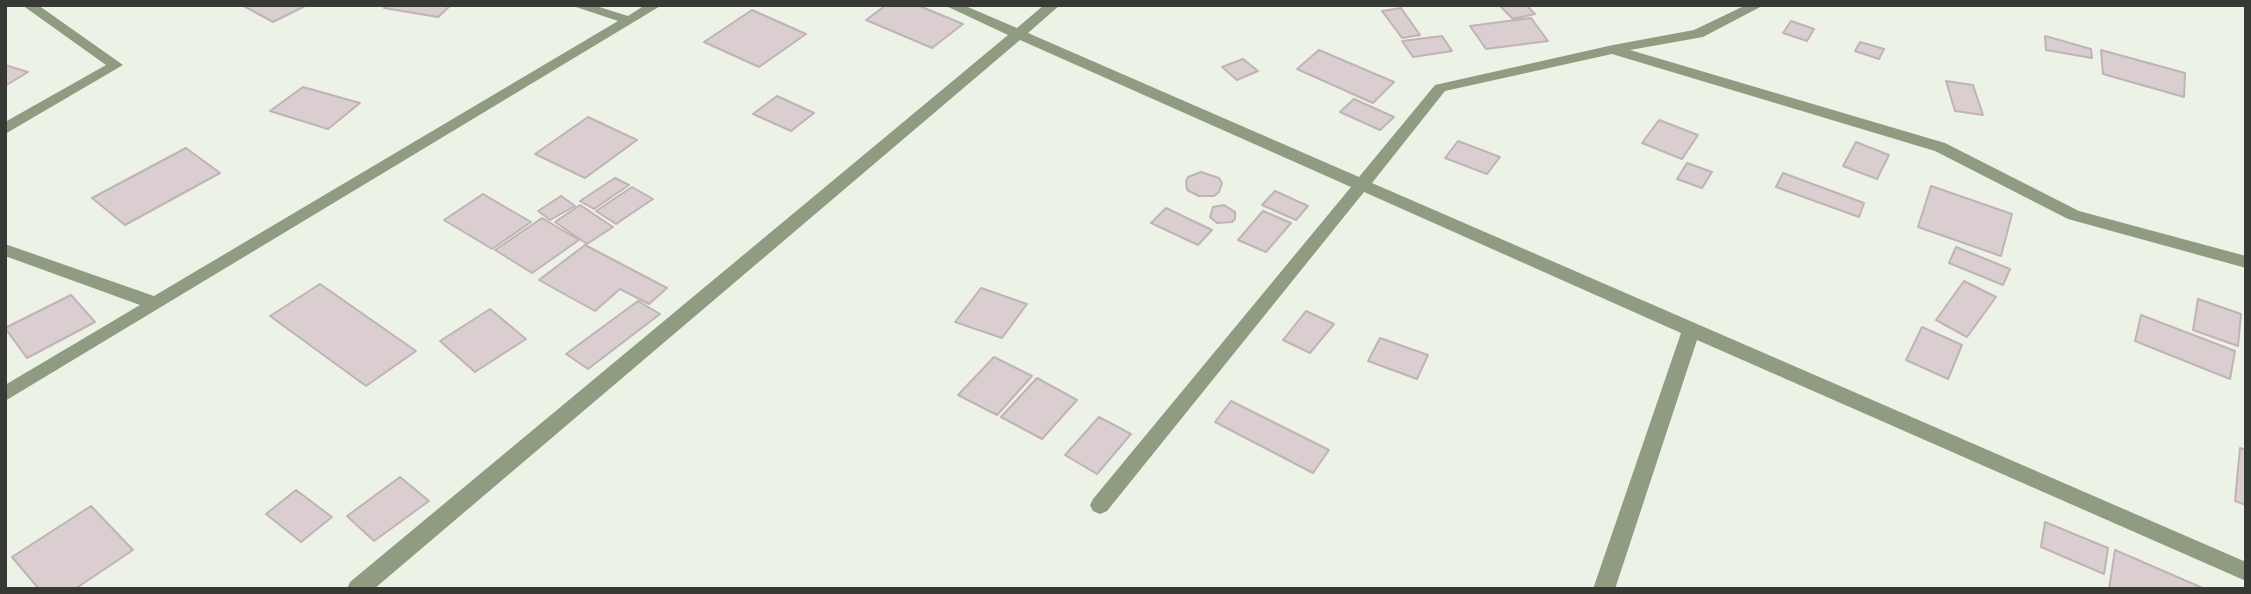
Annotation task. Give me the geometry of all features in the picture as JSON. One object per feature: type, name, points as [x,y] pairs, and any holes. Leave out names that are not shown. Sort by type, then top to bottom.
[{"type":"street","points":[[5,129],[116,65],[29,5]]},
{"type":"street","points":[[577,5],[628,20]]},
{"type":"street","points":[[5,394],[654,5]]},
{"type":"street","points":[[951,5],[2246,572]]},
{"type":"street","points":[[358,589],[1053,5]]},
{"type":"street","points":[[1100,505],[1440,88],[1613,49],[1698,34],[1757,5]]},
{"type":"street","points":[[1613,49],[1940,147],[2074,215],[2246,262]]},
{"type":"street","points":[[5,250],[156,304]]},
{"type":"street","points":[[1604,589],[1691,331]]},
{"type":"building","points":[[242,5],[307,5],[273,22]]},
{"type":"building","points":[[387,5],[451,5],[438,17],[384,8]]},
{"type":"building","points":[[886,5],[917,5],[963,24],[932,48],[866,20]]},
{"type":"building","points":[[1499,5],[1526,5],[1535,14],[1513,19]]},
{"type":"building","points":[[1401,8],[1420,35],[1402,38],[1382,11]]},
{"type":"building","points":[[752,10],[806,34],[759,67],[704,42]]},
{"type":"building","points":[[1531,18],[1548,41],[1486,49],[1470,26]]},
{"type":"building","points":[[1791,21],[1814,29],[1807,41],[1783,33]]},
{"type":"building","points":[[1442,36],[1452,51],[1413,57],[1402,41]]},
{"type":"building","points":[[2045,36],[2091,49],[2092,58],[2046,50]]},
{"type":"building","points":[[1860,42],[1884,49],[1879,59],[1855,51]]},
{"type":"building","points":[[1319,50],[1394,82],[1373,103],[1297,69]]},
{"type":"building","points":[[2101,50],[2185,73],[2184,97],[2103,74]]},
{"type":"building","points":[[1243,59],[1258,71],[1237,80],[1222,67]]},
{"type":"building","points":[[5,65],[28,72],[5,86]]},
{"type":"building","points":[[1946,81],[1973,85],[1983,115],[1955,111]]},
{"type":"building","points":[[303,87],[360,103],[328,129],[270,111]]},
{"type":"building","points":[[777,96],[814,113],[791,131],[753,114]]},
{"type":"building","points":[[1354,99],[1394,117],[1380,130],[1340,112]]},
{"type":"building","points":[[588,117],[637,140],[585,178],[535,154]]},
{"type":"building","points":[[1659,120],[1698,135],[1682,159],[1642,143]]},
{"type":"building","points":[[1458,141],[1500,157],[1487,174],[1445,158]]},
{"type":"building","points":[[1856,142],[1889,155],[1877,179],[1843,166]]},
{"type":"building","points":[[186,148],[220,173],[125,225],[92,198]]},
{"type":"building","points":[[1687,163],[1712,172],[1702,188],[1677,179]]},
{"type":"building","points":[[1201,172],[1219,178],[1222,183],[1219,192],[1214,196],[1199,196],[1187,190],[1188,177]]},
{"type":"building","points":[[1783,173],[1864,203],[1859,217],[1776,187]]},
{"type":"building","points":[[615,178],[629,185],[594,209],[580,201]]},
{"type":"building","points":[[1931,186],[2012,214],[2001,256],[1918,227]]},
{"type":"building","points":[[632,187],[653,199],[616,224],[596,211]]},
{"type":"building","points":[[1275,191],[1308,206],[1296,220],[1262,205]]},
{"type":"building","points":[[483,194],[531,222],[492,249],[444,220]]},
{"type":"building","points":[[561,196],[575,206],[550,220],[538,211]]},
{"type":"building","points":[[580,205],[613,227],[587,244],[555,222]]},
{"type":"building","points":[[1224,205],[1235,212],[1235,219],[1232,222],[1217,223],[1210,217],[1213,207]]},
{"type":"building","points":[[1166,208],[1212,230],[1198,245],[1151,223]]},
{"type":"building","points":[[1263,211],[1291,223],[1266,252],[1238,240]]},
{"type":"building","points":[[542,218],[579,240],[532,273],[495,250]]},
{"type":"building","points":[[585,245],[667,288],[649,304],[620,289],[595,311],[539,280]]},
{"type":"building","points":[[1956,247],[2010,269],[2003,285],[1949,263]]},
{"type":"building","points":[[1964,281],[1996,297],[1967,337],[1936,320]]},
{"type":"building","points":[[320,284],[416,351],[366,386],[270,316]]},
{"type":"building","points":[[981,288],[1027,304],[1002,338],[955,322]]},
{"type":"building","points":[[71,295],[95,322],[27,358],[5,328]]},
{"type":"building","points":[[2198,299],[2241,314],[2238,346],[2193,330]]},
{"type":"building","points":[[638,301],[660,314],[588,369],[566,354]]},
{"type":"building","points":[[490,309],[526,339],[475,372],[440,341]]},
{"type":"building","points":[[1306,311],[1334,324],[1310,353],[1283,340]]},
{"type":"building","points":[[2141,315],[2235,351],[2230,379],[2135,341]]},
{"type":"building","points":[[1922,327],[1962,345],[1948,379],[1906,360]]},
{"type":"building","points":[[1380,338],[1428,355],[1417,379],[1368,361]]},
{"type":"building","points":[[994,357],[1032,376],[997,415],[958,395]]},
{"type":"building","points":[[1037,378],[1077,400],[1042,439],[1001,417]]},
{"type":"building","points":[[1231,401],[1329,450],[1313,473],[1215,422]]},
{"type":"building","points":[[1099,417],[1131,434],[1097,474],[1065,455]]},
{"type":"building","points":[[2240,448],[2246,450],[2246,505],[2235,501]]},
{"type":"building","points":[[400,477],[429,501],[374,541],[347,516]]},
{"type":"building","points":[[296,490],[332,517],[301,542],[266,514]]},
{"type":"building","points":[[91,506],[133,550],[75,589],[39,589],[12,557]]},
{"type":"building","points":[[2045,522],[2108,548],[2104,574],[2041,547]]},
{"type":"building","points":[[2115,550],[2205,589],[2109,589]]}]
